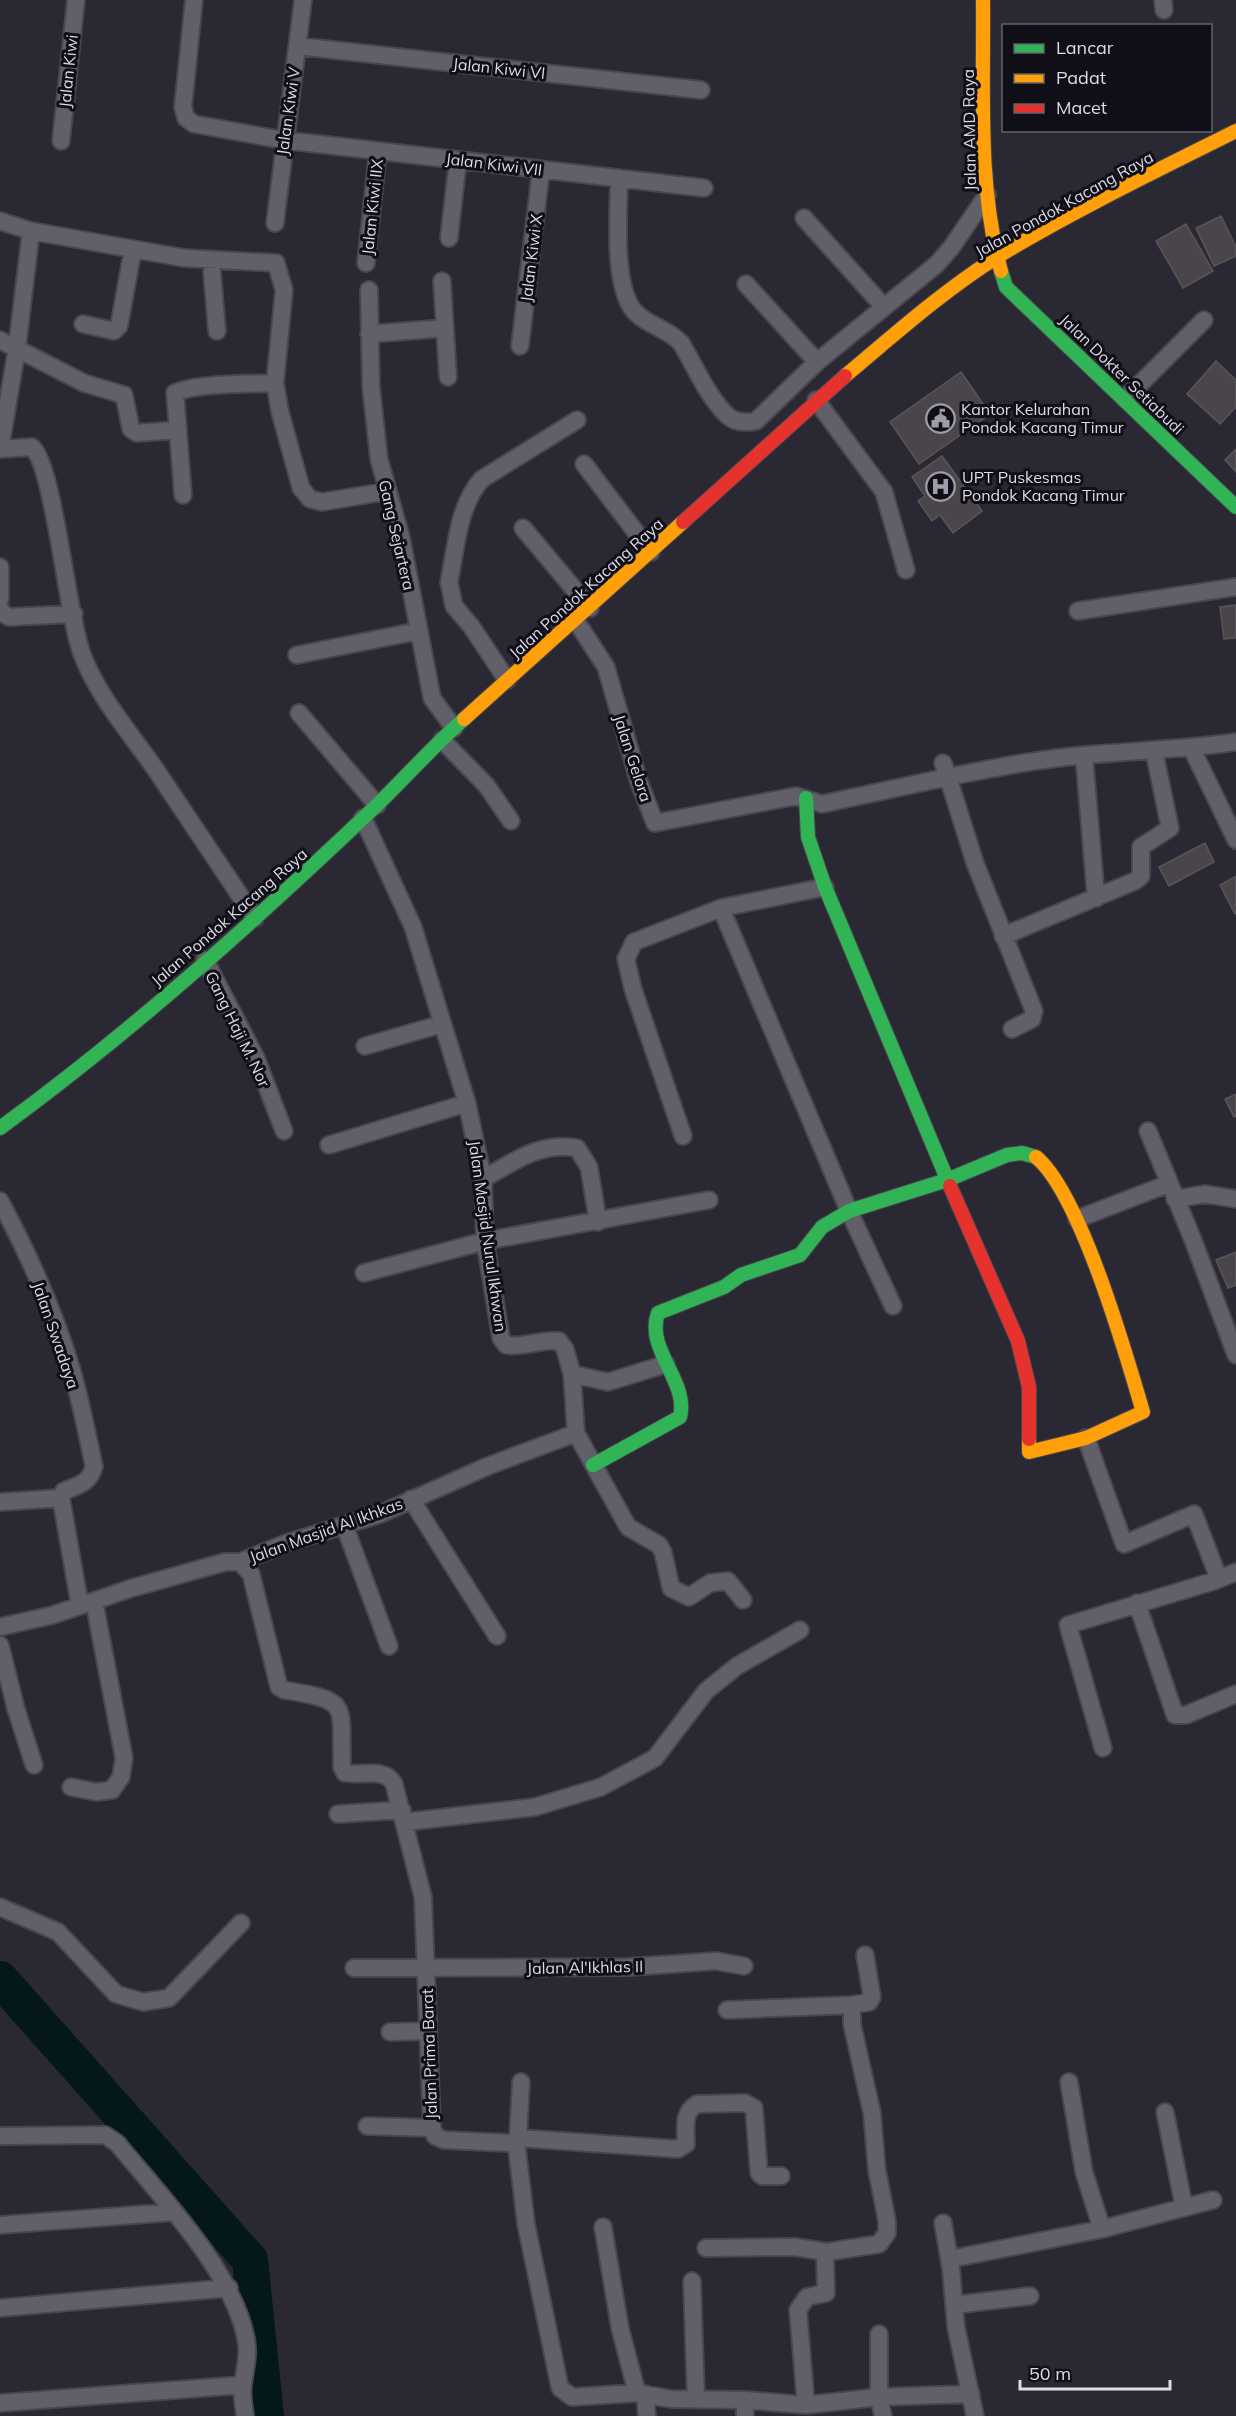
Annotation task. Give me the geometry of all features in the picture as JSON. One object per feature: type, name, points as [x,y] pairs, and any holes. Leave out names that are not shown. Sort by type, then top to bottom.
[{"type":"street","name":"Jalan Kiwi","points":[[61,141],[76,0]]},
{"type":"street","name":"Jalan Kiwi VII","points":[[194,0],[183,107],[186,118],[194,124],[283,140],[704,188]]},
{"type":"street","name":"Jalan Kiwi V","points":[[275,223],[283,140],[303,0]]},
{"type":"street","name":"Jalan AMD Raya","points":[[983,0],[987,195],[996,258]]},
{"type":"street","name":"Jalan Kiwi VI","points":[[297,46],[701,90]]},
{"type":"street","name":"Jalan Pondok Kacang Raya","points":[[0,1128],[66,1080],[255,918],[507,680],[576,621],[816,400],[927,308],[996,258],[1171,163],[1236,131]]},
{"type":"street","name":"Jalan Kiwi IIX","points":[[366,263],[378,151]]},
{"type":"street","points":[[449,238],[458,160]]},
{"type":"street","name":"Jalan Kiwi X","points":[[520,346],[541,170]]},
{"type":"street","points":[[618,178],[621,280],[628,303],[638,315],[674,336],[681,343],[712,396],[729,417],[743,423],[756,422],[817,362],[944,256],[987,195]]},
{"type":"street","points":[[804,218],[884,307]]},
{"type":"street","points":[[0,221],[31,231],[133,249],[211,260],[272,261],[279,267],[284,290],[275,383],[280,412],[301,488],[310,499],[322,502],[388,491]]},
{"type":"street","points":[[31,231],[17,348],[0,448],[32,447],[39,453],[50,493],[66,587],[82,654],[112,710],[255,918]]},
{"type":"street","points":[[83,324],[114,331],[119,326],[133,249]]},
{"type":"street","name":"Jalan Dokter Setiabudi","points":[[996,258],[1006,287],[1236,507]]},
{"type":"street","points":[[211,260],[217,331]]},
{"type":"street","points":[[442,281],[448,377]]},
{"type":"street","points":[[746,284],[817,362]]},
{"type":"street","name":"Gang Sejartera","points":[[369,290],[371,387],[379,459],[401,537],[432,698],[448,734],[511,821]]},
{"type":"street","points":[[1125,399],[1204,320]]},
{"type":"street","points":[[369,334],[445,328]]},
{"type":"street","points":[[0,339],[84,383],[124,395],[131,429],[137,433],[178,430]]},
{"type":"street","points":[[183,495],[173,399],[175,393],[181,390],[275,383]]},
{"type":"street","points":[[816,400],[884,492],[906,570]]},
{"type":"street","points":[[507,680],[471,626],[454,606],[449,594],[448,582],[465,509],[471,492],[482,479],[577,420]]},
{"type":"street","points":[[584,464],[651,552]]},
{"type":"street","points":[[523,528],[590,608]]},
{"type":"street","points":[[0,567],[0,599]]},
{"type":"street","points":[[1078,611],[1236,587]]},
{"type":"street","points":[[0,608],[2,613],[9,616],[74,614]]},
{"type":"street","name":"Jalan Gelora","points":[[576,621],[606,668],[639,782],[655,823],[796,796],[806,798]]},
{"type":"street","points":[[297,655],[418,631]]},
{"type":"street","points":[[299,713],[377,805]]},
{"type":"street","points":[[593,1465],[680,1417],[683,1405],[666,1364],[654,1323],[658,1312],[724,1287],[741,1275],[800,1255],[822,1227],[849,1211],[947,1180],[1006,1155],[1022,1153],[1037,1157],[1049,1168],[1077,1219],[1128,1360],[1143,1412],[1086,1438],[1029,1452],[1029,1387],[1018,1341],[947,1180],[825,887],[808,837],[806,798],[822,804],[946,770],[1236,742]]},
{"type":"street","points":[[1192,748],[1236,840]]},
{"type":"street","points":[[1003,936],[1135,881],[1142,870],[1141,847],[1170,828],[1154,750]]},
{"type":"street","points":[[1084,755],[1096,898]]},
{"type":"street","points":[[946,770],[975,862],[1034,1011],[1032,1019],[1012,1029]]},
{"type":"street","name":"Jalan Masjid Nurul Ikhwan","points":[[363,818],[413,927],[467,1103],[483,1179],[485,1241],[501,1338],[506,1345],[513,1346],[549,1340],[559,1341],[565,1350],[572,1374],[576,1433]]},
{"type":"street","points":[[683,1136],[633,989],[626,959],[634,942],[721,908],[825,887]]},
{"type":"street","points":[[721,908],[849,1211],[893,1306]]},
{"type":"street","name":"Gang Haji M. Nor","points":[[205,960],[256,1058],[284,1131]]},
{"type":"street","points":[[365,1046],[442,1024]]},
{"type":"street","points":[[329,1145],[467,1103]]},
{"type":"street","points":[[1148,1131],[1236,1355]]},
{"type":"street","points":[[483,1179],[535,1150],[564,1145],[577,1148],[589,1167],[598,1222]]},
{"type":"street","points":[[1077,1219],[1172,1192],[1236,1198]]},
{"type":"street","points":[[364,1273],[485,1241],[709,1200]]},
{"type":"street","name":"Jalan Swadaya","points":[[0,1201],[18,1235],[49,1306],[72,1371],[94,1466],[92,1474],[85,1483],[64,1491],[61,1498]]},
{"type":"street","points":[[572,1374],[608,1382],[666,1364]]},
{"type":"street","points":[[576,1433],[628,1527],[659,1545],[663,1552],[671,1588],[689,1597],[710,1582],[728,1581],[744,1600]]},
{"type":"street","name":"Jalan Masjid Al Ikhkas","points":[[0,1627],[225,1562],[240,1562],[287,1543],[345,1527],[488,1466],[576,1433]]},
{"type":"street","points":[[1086,1438],[1124,1544],[1194,1514],[1219,1579]]},
{"type":"street","points":[[0,1502],[61,1498],[87,1603],[124,1758],[121,1777],[112,1790],[96,1792],[70,1787]]},
{"type":"street","points":[[411,1499],[497,1636]]},
{"type":"street","points":[[345,1527],[388,1646]]},
{"type":"street","name":"Jalan Prima Barat","points":[[240,1562],[251,1574],[279,1687],[284,1690],[322,1696],[338,1706],[342,1767],[345,1773],[383,1774],[392,1778],[404,1816],[423,1898],[432,2128],[435,2136],[444,2140],[678,2148],[686,2144],[686,2114],[690,2108],[697,2104],[745,2103],[754,2108],[759,2173],[762,2176],[781,2176]]},
{"type":"street","points":[[1103,1748],[1068,1625],[1236,1572]]},
{"type":"street","points":[[1137,1603],[1175,1715],[1186,1715],[1236,1694]]},
{"type":"street","points":[[338,1814],[404,1816],[535,1807],[601,1787],[655,1758],[706,1691],[737,1666],[800,1630]]},
{"type":"street","points":[[0,1645],[16,1709],[34,1765]]},
{"type":"street","points":[[0,1907],[58,1932],[116,1994],[144,2002],[169,1998],[241,1923]]},
{"type":"street","points":[[727,2010],[852,2005],[869,2002],[872,1997],[865,1955]]},
{"type":"street","name":"Jalan Al'Ikhlas II","points":[[354,1968],[629,1967],[716,1961],[744,1966]]},
{"type":"street","points":[[706,2248],[795,2247],[827,2252],[879,2244],[887,2234],[872,2113],[852,2024],[852,2005]]},
{"type":"street","points":[[390,2032],[428,2031]]},
{"type":"street","points":[[521,2082],[516,2141],[526,2224],[560,2388],[572,2397],[641,2393],[745,2408],[806,2405],[879,2397],[970,2394]]},
{"type":"street","points":[[1069,2082],[1084,2172],[1102,2229]]},
{"type":"street","points":[[1165,2112],[1184,2207]]},
{"type":"street","points":[[367,2126],[432,2128]]},
{"type":"street","points":[[0,2136],[105,2135],[112,2138],[174,2212],[228,2288],[240,2312],[247,2342],[248,2365],[243,2385],[245,2416]]},
{"type":"street","points":[[950,2259],[1102,2229],[1213,2200]]},
{"type":"street","points":[[0,2225],[174,2212]]},
{"type":"street","points":[[943,2223],[950,2259],[956,2327],[975,2416]]},
{"type":"street","points":[[603,2226],[620,2328],[647,2416]]},
{"type":"street","points":[[806,2405],[798,2310],[807,2297],[826,2294],[825,2257],[827,2252]]},
{"type":"street","points":[[692,2281],[696,2400]]},
{"type":"street","points":[[0,2308],[228,2288]]},
{"type":"street","points":[[954,2305],[1030,2296]]},
{"type":"street","points":[[879,2334],[879,2397],[883,2416]]},
{"type":"street","points":[[0,2403],[243,2385]]},
{"type":"building","points":[[1221,216],[1236,247],[1236,256],[1214,266],[1196,228]]},
{"type":"building","points":[[1186,224],[1213,271],[1183,288],[1156,241]]},
{"type":"building","points":[[1216,361],[1236,380],[1236,407],[1220,424],[1187,394]]},
{"type":"building","name":"Kantor Kelurahan Pondok Kacang Timur","points":[[961,372],[990,414],[919,464],[890,422]]},
{"type":"building","points":[[1236,449],[1236,472],[1225,460]]},
{"type":"building","name":"UPT Puskesmas Pondok Kacang Timur","points":[[942,456],[982,511],[953,533],[940,515],[932,521],[918,501],[925,496],[912,477]]},
{"type":"building","points":[[1236,605],[1236,638],[1224,639],[1220,607]]},
{"type":"building","points":[[1205,843],[1214,862],[1169,886],[1159,867]]},
{"type":"building","points":[[1236,876],[1236,913],[1235,914],[1220,885]]},
{"type":"building","points":[[1236,1094],[1236,1116],[1234,1117],[1225,1099]]},
{"type":"building","points":[[1236,1252],[1236,1285],[1228,1288],[1216,1260]]},
{"type":"waterway","points":[[0,1979],[250,2260],[266,2416]]},
{"type":"traffic: fast","points":[[1001,271],[1006,287],[1236,507]]},
{"type":"traffic: fast","points":[[0,1128],[98,1053],[240,932],[376,806],[464,719]]},
{"type":"traffic: fast","points":[[806,798],[808,837],[825,887],[950,1186]]},
{"type":"traffic: fast","points":[[593,1465],[680,1417],[679,1391],[657,1340],[658,1313],[724,1287],[741,1275],[800,1255],[822,1227],[849,1211],[947,1180],[1007,1155],[1022,1153],[1036,1157]]},
{"type":"traffic: slow","points":[[983,0],[985,170],[993,238],[1001,271]]},
{"type":"traffic: slow","points":[[845,376],[938,299],[997,257],[1085,207],[1236,131]]},
{"type":"traffic: slow","points":[[464,719],[683,522]]},
{"type":"traffic: slow","points":[[1029,1439],[1029,1452],[1086,1438],[1143,1412],[1113,1315],[1085,1238],[1053,1176],[1036,1157]]},
{"type":"traffic: jam","points":[[683,522],[845,376]]},
{"type":"traffic: jam","points":[[950,1186],[1018,1341],[1029,1387],[1029,1439]]},
{"type":"place","name":"Kantor Kelurahan Pondok Kacang Timur","points":[[940,418]]},
{"type":"place","name":"UPT Puskesmas Pondok Kacang Timur","points":[[941,486]]}]
